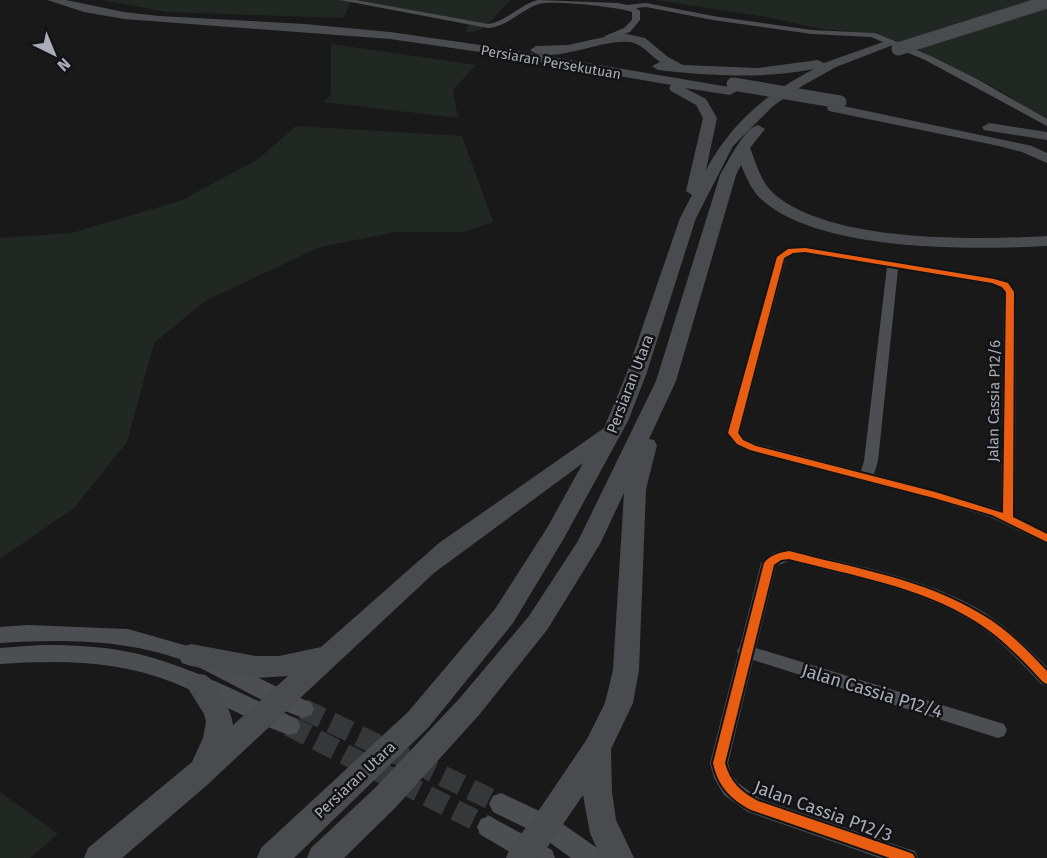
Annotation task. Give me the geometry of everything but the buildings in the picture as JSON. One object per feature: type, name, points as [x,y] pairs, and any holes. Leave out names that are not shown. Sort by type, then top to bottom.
[{"type":"main road","name":"Persiaran Persekutuan","points":[[53,0],[103,13],[178,22],[304,27],[406,38],[648,78],[732,87]]},
{"type":"main road","name":"Persiaran Persekutuan","points":[[80,0],[114,8],[163,14],[347,24],[530,50],[837,105],[1045,136]]},
{"type":"main road","name":"Persiaran Utara","points":[[322,858],[385,798],[469,707],[538,623],[588,544],[666,381],[728,175],[743,148],[760,128],[784,106],[813,86],[838,73],[892,47],[1029,0]]},
{"type":"main road","name":"Persiaran Utara","points":[[272,858],[418,720],[470,660],[504,616],[550,543],[618,421],[636,375],[688,218],[727,145],[745,124],[797,83],[842,61],[1047,2]]},
{"type":"main road","points":[[530,50],[564,50],[629,34],[646,44],[657,57],[664,61],[722,73]]},
{"type":"main road","points":[[562,56],[722,73],[781,71],[842,61]]},
{"type":"main road","points":[[648,78],[697,99],[709,113],[710,122],[688,218]]},
{"type":"main road","points":[[837,105],[1000,142],[1047,159]]},
{"type":"main road","points":[[743,148],[752,175],[768,197],[795,214],[845,231],[924,240],[1002,244],[1047,241]]},
{"type":"main road","points":[[531,855],[546,826],[597,748],[619,703],[626,670],[635,489],[643,453],[666,381]]},
{"type":"main road","points":[[99,858],[196,777],[285,712],[328,656],[451,545],[571,464],[608,433],[618,421]]},
{"type":"main road","points":[[191,655],[256,667],[279,667],[328,656]]},
{"type":"main road","points":[[196,777],[219,739],[220,724],[217,711],[199,685]]},
{"type":"main road","points":[[597,748],[596,800],[612,849],[619,858]]},
{"type":"street","points":[[344,0],[466,24],[488,26],[504,23],[536,2],[571,2],[629,7],[650,5],[712,18],[802,31],[872,35],[965,76],[1045,136]]},
{"type":"street","points":[[629,7],[636,11],[637,16],[629,34]]},
{"type":"street","points":[[866,477],[871,461],[893,264],[805,250],[791,251],[781,257],[733,433],[740,442],[753,448],[935,495],[1008,518],[1047,538]]},
{"type":"street","name":"Jalan Cassia P12/6","points":[[893,264],[994,281],[1005,285],[1010,292],[1008,518]]},
{"type":"street","name":"Jalan Cassia P12/3","points":[[908,858],[755,806],[741,799],[721,777],[719,763],[745,651],[769,563],[778,557],[789,555],[940,599],[978,617],[1024,654],[1047,679]]},
{"type":"street","points":[[0,636],[28,633],[128,637],[191,655],[285,712]]},
{"type":"street","name":"Jalan Cassia P12/4","points":[[745,651],[998,730]]},
{"type":"street","points":[[0,656],[23,654],[111,657],[142,664],[285,712]]},
{"type":"street","points":[[501,804],[546,826],[591,858]]},
{"type":"street","points":[[489,827],[531,855]]},
{"type":"shaded area","points":[[102,0],[352,0],[343,18],[167,12]]},
{"type":"shaded area","points":[[356,0],[511,0],[486,26],[480,30],[466,32],[468,21]]},
{"type":"shaded area","points":[[655,0],[1047,0],[1047,121],[1001,91],[932,56],[873,33],[821,29],[766,17]]},
{"type":"shaded area","points":[[331,44],[476,65],[453,90],[458,118],[323,102],[331,95]]},
{"type":"shaded area","points":[[296,126],[462,136],[493,222],[464,232],[396,232],[320,247],[205,301],[154,343],[127,442],[74,508],[0,559],[0,238],[71,233],[180,201],[257,160]]},
{"type":"shaded area","points":[[0,792],[58,834],[30,858],[0,858]]},
{"type":"tunnel","points":[[303,709],[501,804]]},
{"type":"tunnel","points":[[289,726],[489,827]]},
{"type":"cycle path","points":[[1008,518],[1010,292],[1005,285],[994,281],[805,250],[791,251],[781,257],[733,433],[740,442],[753,448],[935,495],[995,513],[1047,538]]},
{"type":"cycle path","points":[[908,858],[755,806],[736,794],[724,778],[719,763],[769,563],[778,557],[789,555],[886,580],[935,596],[958,606],[988,624],[1015,646],[1047,679]]}]
